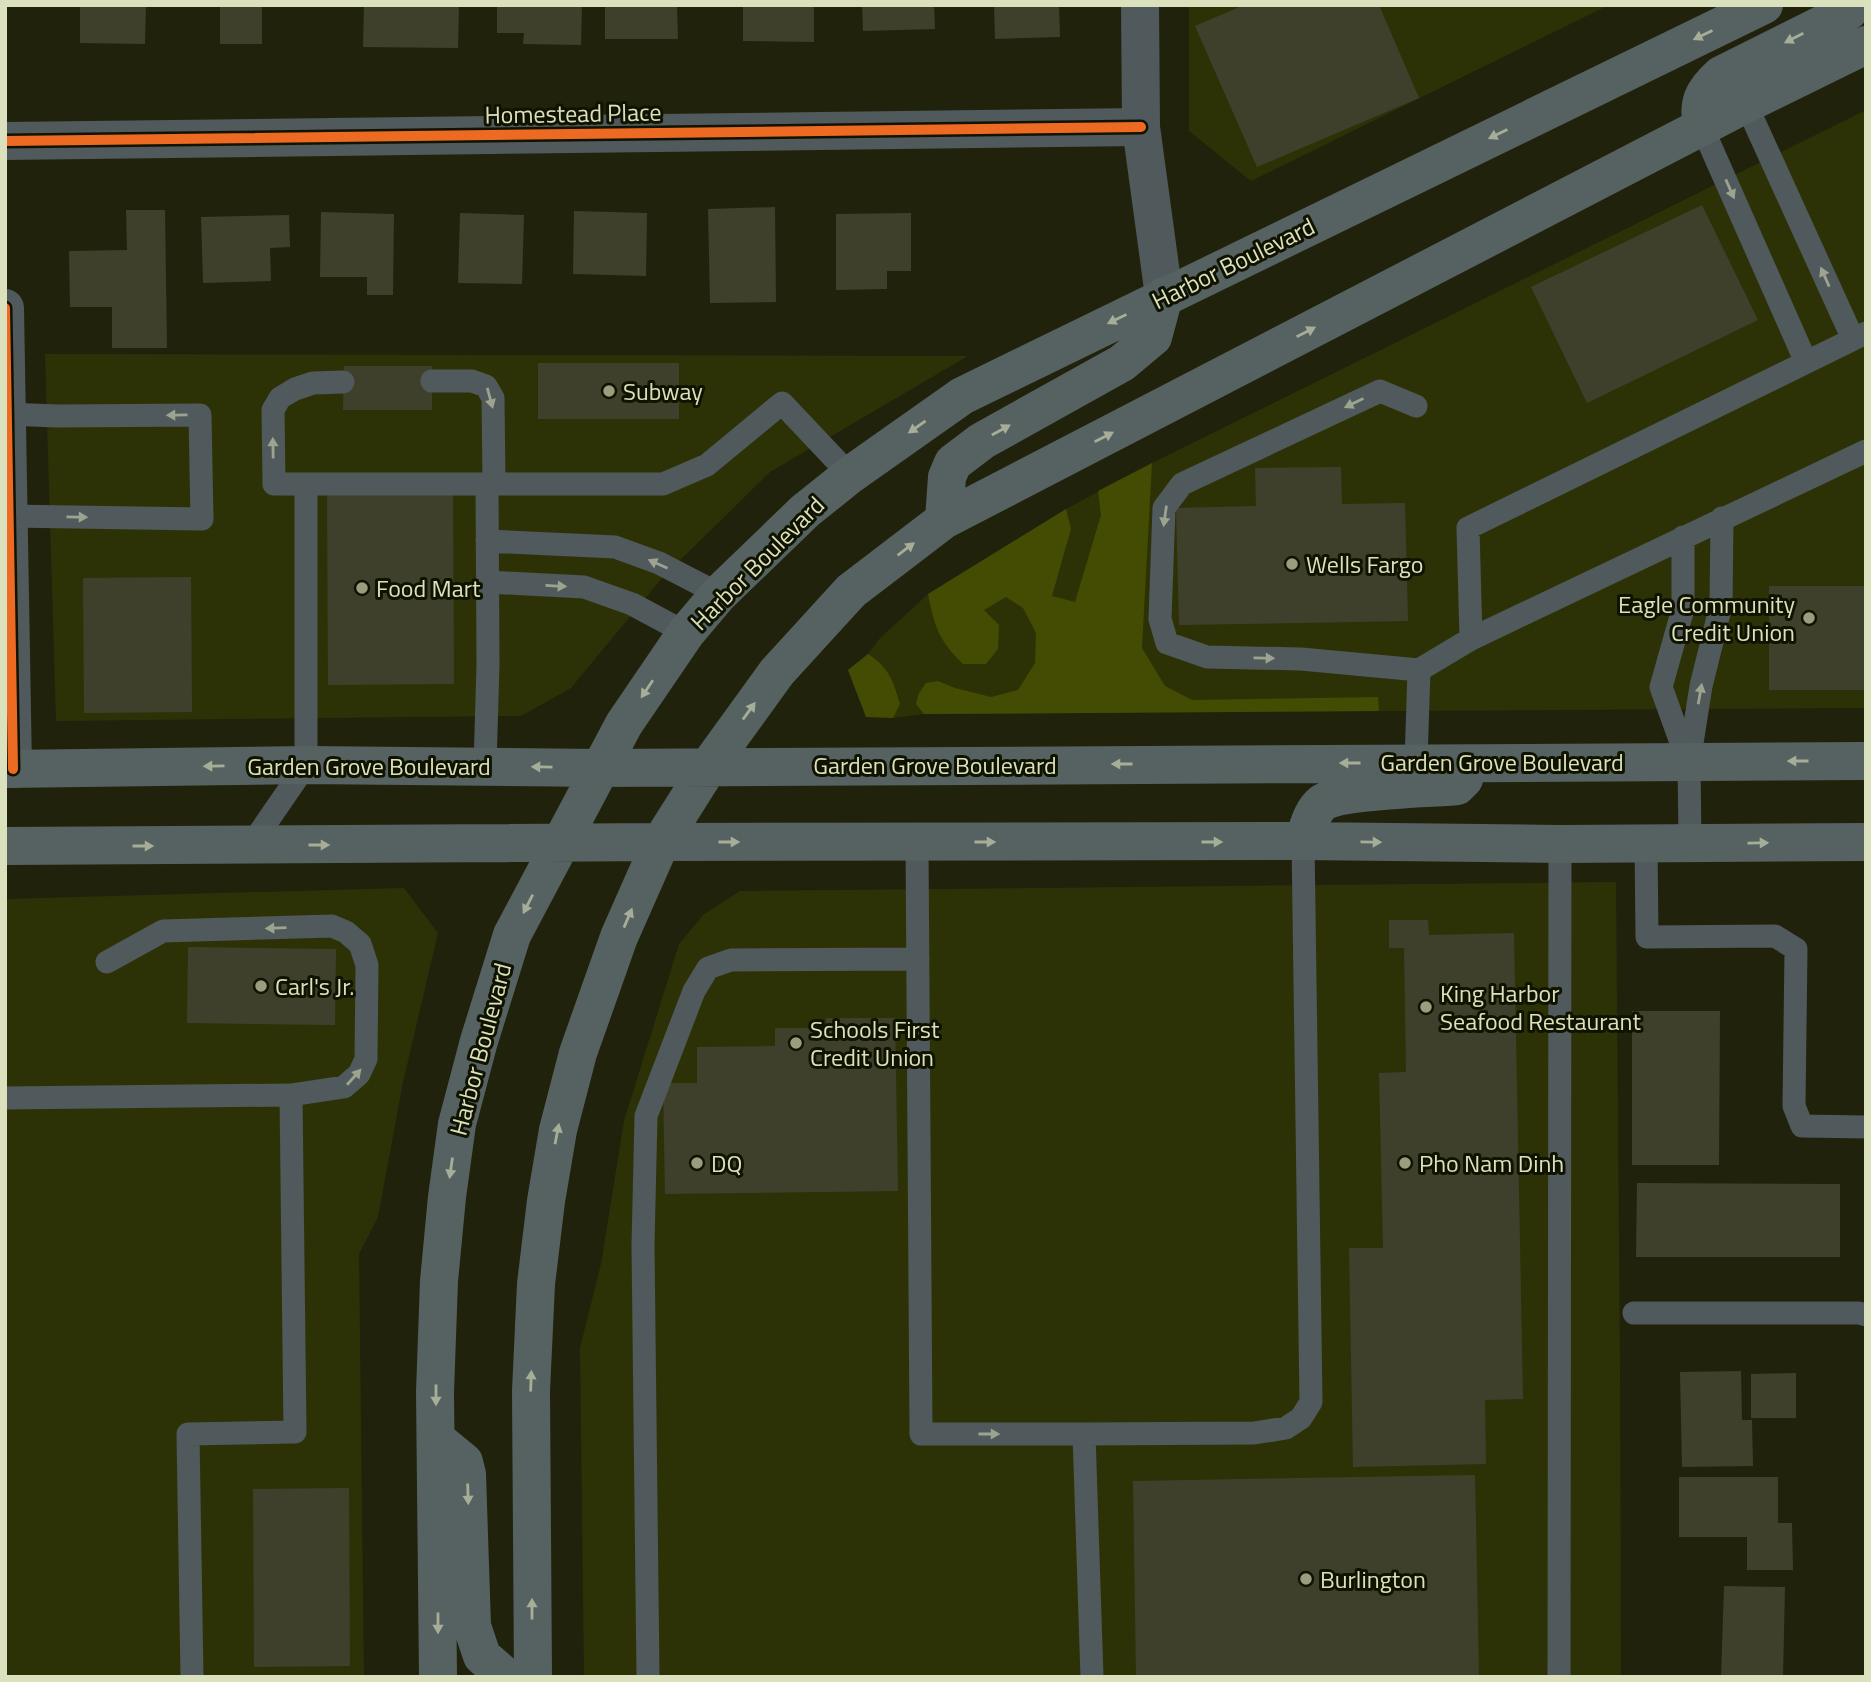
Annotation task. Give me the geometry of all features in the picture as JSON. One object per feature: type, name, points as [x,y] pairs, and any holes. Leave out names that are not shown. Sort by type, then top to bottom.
[{"type":"main road","points":[[1702,127],[1701,100],[1710,85],[1721,75],[1849,11],[1853,5]]},
{"type":"main road","name":"Harbor Boulevard","points":[[438,1677],[435,1392],[439,1281],[457,1124],[512,935],[624,724],[686,633],[719,594],[805,511],[850,475],[962,396],[1751,8]]},
{"type":"main road","points":[[533,1677],[531,1391],[536,1284],[558,1130],[578,1052],[620,937],[661,842],[709,766],[777,672],[851,591],[944,520],[1746,104],[1866,45]]},
{"type":"main road","points":[[944,520],[947,477],[953,463],[982,441],[1122,363],[1153,337],[1164,296]]},
{"type":"main road","name":"Garden Grove Boulevard","points":[[9,769],[306,765],[599,768],[1866,761]]},
{"type":"main road","points":[[1303,841],[1315,811],[1330,799],[1355,794],[1457,786],[1467,773],[1469,762]]},
{"type":"main road","points":[[5,846],[661,842],[1866,842]]},
{"type":"main road","points":[[436,1439],[464,1462],[467,1474],[472,1626],[482,1656],[506,1677]]},
{"type":"street","points":[[1140,5],[1141,127],[1164,296]]},
{"type":"street","name":"Homestead Place","points":[[5,141],[1141,127]]},
{"type":"street","points":[[5,308],[9,516],[9,769]]},
{"type":"lane","points":[[1471,639],[1468,528],[1859,336],[1746,104]]},
{"type":"lane","points":[[1702,127],[1806,362]]},
{"type":"lane","points":[[432,381],[472,381],[486,386],[493,398],[487,541],[485,766]]},
{"type":"lane","points":[[343,382],[313,383],[280,398],[273,410],[274,484],[663,484],[707,465],[782,403],[850,475]]},
{"type":"lane","points":[[1416,406],[1380,391],[1182,484],[1164,508],[1160,619],[1167,643],[1207,657],[1301,659],[1419,670],[1471,639],[1866,451]]},
{"type":"lane","points":[[7,414],[200,415],[202,519],[9,516]]},
{"type":"lane","points":[[251,845],[306,765],[306,484]]},
{"type":"lane","points":[[1690,843],[1689,762],[1701,686],[1721,605],[1722,518]]},
{"type":"lane","points":[[1683,537],[1683,609],[1661,687],[1689,762]]},
{"type":"lane","points":[[487,541],[615,547],[659,563],[719,594]]},
{"type":"lane","points":[[488,582],[584,587],[632,604],[686,633]]},
{"type":"lane","points":[[1416,762],[1419,670]]},
{"type":"lane","points":[[917,843],[921,1434],[1084,1434],[1254,1433],[1286,1428],[1301,1418],[1311,1402],[1303,841]]},
{"type":"lane","points":[[1646,843],[1647,937],[1775,936],[1796,949],[1794,1106],[1802,1126],[1866,1127]]},
{"type":"lane","points":[[1559,1677],[1560,844]]},
{"type":"lane","points":[[5,1098],[291,1095],[344,1087],[359,1074],[366,1059],[367,965],[360,944],[346,932],[332,926],[163,931],[107,962]]},
{"type":"lane","points":[[648,1677],[643,1245],[646,1116],[694,991],[708,968],[732,960],[918,959]]},
{"type":"lane","points":[[192,1677],[188,1434],[295,1432],[291,1095]]},
{"type":"lane","points":[[1634,1313],[1866,1315]]},
{"type":"lane","points":[[1084,1434],[1092,1677]]},
{"type":"shaded area","points":[[1189,5],[1609,5],[1251,181],[1189,131]]},
{"type":"shaded area","points":[[1866,110],[1866,708],[924,714],[893,718],[866,717],[848,670],[868,654],[880,638],[928,594],[1066,509],[1152,463]]},
{"type":"shaded area","points":[[45,354],[968,356],[770,472],[662,578],[571,688],[521,716],[56,721]]},
{"type":"shaded area","points":[[1152,463],[1142,648],[1165,686],[1192,700],[1378,697],[1379,711],[924,714],[916,704],[926,683],[938,681],[991,697],[1018,690],[1035,663],[1036,633],[1023,608],[1006,597],[984,610],[999,625],[998,649],[986,664],[963,664],[939,632],[928,594],[1066,509],[1071,529],[1052,596],[1075,602],[1101,515],[1098,491]]},
{"type":"shaded area","points":[[868,654],[886,670],[895,688],[900,704],[893,718],[866,717],[848,670]]},
{"type":"shaded area","points":[[1616,882],[1621,1677],[584,1677],[580,1348],[601,1264],[624,1121],[679,944],[703,915],[740,891]]},
{"type":"shaded area","points":[[404,888],[438,933],[403,1082],[378,1217],[359,1254],[364,1677],[5,1677],[5,899]]},
{"type":"building","points":[[80,5],[146,5],[145,44],[80,43]]},
{"type":"building","points":[[220,5],[262,5],[262,44],[220,44]]},
{"type":"building","points":[[364,5],[459,5],[458,48],[363,47]]},
{"type":"building","points":[[497,5],[582,5],[581,45],[523,44],[524,33],[497,33]]},
{"type":"building","points":[[605,5],[677,5],[678,39],[605,39]]},
{"type":"building","points":[[743,5],[814,5],[814,42],[743,41]]},
{"type":"building","points":[[862,5],[934,5],[935,29],[863,31]]},
{"type":"building","points":[[994,5],[1059,5],[1060,37],[995,39]]},
{"type":"building","points":[[1244,5],[1379,5],[1419,98],[1257,167],[1195,26]]},
{"type":"building","points":[[1702,205],[1758,320],[1587,403],[1531,287]]},
{"type":"building","points":[[775,207],[776,302],[710,303],[708,209]]},
{"type":"building","points":[[126,210],[165,210],[167,348],[112,348],[112,307],[70,307],[69,251],[127,250]]},
{"type":"building","points":[[574,211],[647,213],[646,276],[573,274]]},
{"type":"building","points":[[321,212],[394,214],[393,295],[367,295],[367,277],[320,277]]},
{"type":"building","points":[[460,213],[524,215],[522,284],[458,283]]},
{"type":"building","points":[[911,213],[911,271],[887,271],[887,289],[836,290],[836,214]]},
{"type":"building","points":[[289,215],[290,247],[270,248],[271,281],[203,283],[201,217]]},
{"type":"building","name":"Subway","points":[[538,363],[679,363],[679,419],[538,419]]},
{"type":"building","points":[[344,366],[432,366],[432,410],[343,410]]},
{"type":"building","name":"Wells Fargo","points":[[1341,467],[1342,504],[1405,503],[1408,621],[1179,625],[1176,508],[1256,506],[1255,468]]},
{"type":"building","points":[[453,492],[454,684],[328,685],[327,493]]},
{"type":"building","points":[[191,577],[192,712],[84,713],[83,578]]},
{"type":"building","points":[[1769,586],[1866,586],[1866,690],[1769,690]]},
{"type":"building","points":[[1389,920],[1428,920],[1429,935],[1514,933],[1523,1399],[1485,1400],[1486,1464],[1353,1467],[1349,1248],[1383,1248],[1379,1073],[1406,1072],[1404,948],[1389,948]]},
{"type":"building","name":"Carl's Jr.","points":[[188,947],[336,949],[335,1025],[187,1023]]},
{"type":"building","points":[[1632,1011],[1720,1011],[1719,1165],[1632,1165]]},
{"type":"building","points":[[826,1018],[895,1018],[898,1191],[665,1194],[663,1083],[697,1083],[697,1047],[775,1046],[775,1028],[826,1028]]},
{"type":"building","points":[[1637,1183],[1840,1184],[1840,1257],[1636,1257]]},
{"type":"building","points":[[1741,1371],[1742,1420],[1752,1420],[1753,1466],[1682,1467],[1680,1372]]},
{"type":"building","points":[[1796,1373],[1796,1418],[1751,1418],[1751,1374]]},
{"type":"building","name":"Burlington","points":[[1475,1475],[1479,1677],[1136,1677],[1133,1481]]},
{"type":"building","points":[[1679,1477],[1778,1477],[1778,1523],[1792,1523],[1793,1570],[1747,1570],[1747,1537],[1679,1537]]},
{"type":"building","points":[[349,1488],[350,1666],[254,1667],[253,1489]]},
{"type":"building","points":[[1724,1586],[1785,1587],[1783,1677],[1721,1677]]},
{"type":"cycle path","points":[[5,141],[1141,127]]},
{"type":"cycle path","points":[[5,308],[13,769]]},
{"type":"place","name":"Subway","points":[[609,391]]},
{"type":"place","name":"Wells Fargo","points":[[1292,564]]},
{"type":"place","name":"Food Mart","points":[[362,588]]},
{"type":"place","name":"Eagle Community Credit Union","points":[[1809,618]]},
{"type":"place","name":"Carl's Jr.","points":[[261,986]]},
{"type":"place","name":"King Harbor Seafood Restaurant","points":[[1426,1007]]},
{"type":"place","name":"Schools First Credit Union","points":[[796,1043]]},
{"type":"place","name":"DQ","points":[[697,1163]]},
{"type":"place","name":"Pho Nam Dinh","points":[[1405,1163]]},
{"type":"place","name":"Burlington","points":[[1306,1579]]}]
